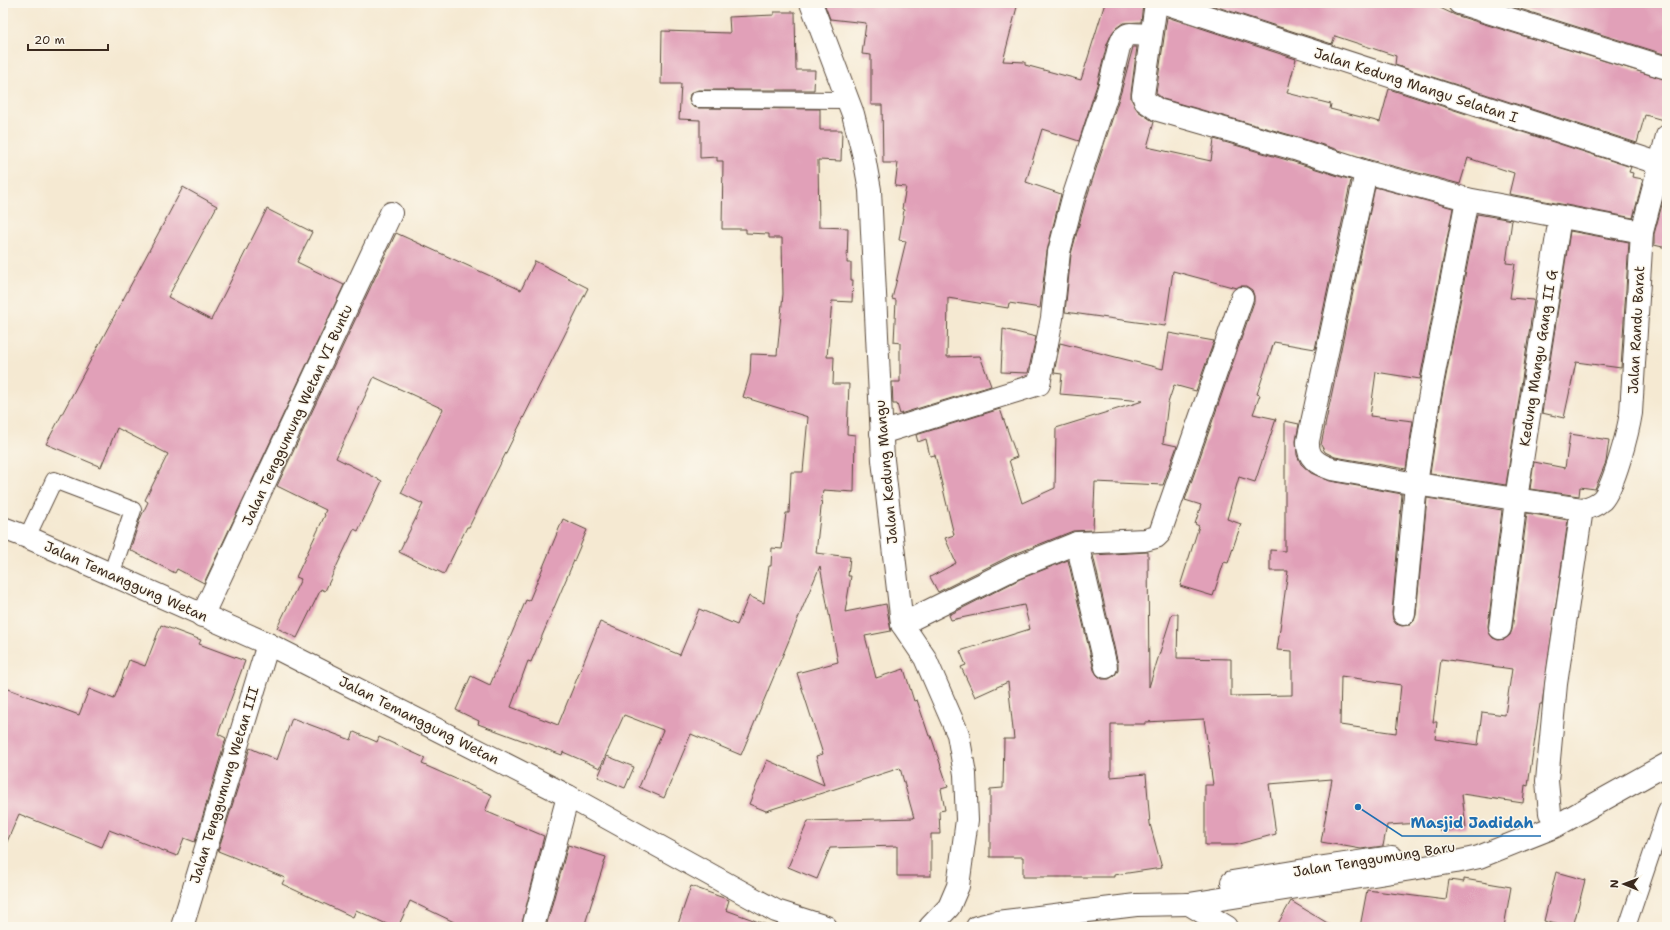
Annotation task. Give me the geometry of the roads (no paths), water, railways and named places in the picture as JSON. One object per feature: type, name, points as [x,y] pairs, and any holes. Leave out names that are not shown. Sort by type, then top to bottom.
[{"type":"street","name":"Jalan Kedung Mangu","points":[[811,3],[853,114],[864,157],[870,190],[881,433],[902,624],[925,658],[958,734],[965,774],[967,820],[958,886],[949,907],[930,927]]},
{"type":"street","points":[[1156,3],[1143,95],[1145,101],[1158,110],[1298,150],[1366,172],[1467,199],[1642,232]]},
{"type":"street","name":"Jalan Kedung Mangu Selatan I","points":[[1165,3],[1663,165]]},
{"type":"street","points":[[1459,3],[1667,68]]},
{"type":"street","points":[[881,433],[1039,384],[1052,318],[1059,252],[1073,198],[1110,88],[1119,47],[1124,37],[1130,34],[1151,35]]},
{"type":"street","name":"Jalan Randu Barat","points":[[1582,509],[1595,505],[1602,499],[1609,486],[1627,435],[1631,414],[1642,232],[1663,165],[1667,136]]},
{"type":"street","points":[[1366,172],[1308,441],[1310,457],[1321,465],[1332,469],[1416,484],[1582,509],[1556,684],[1547,781],[1550,814]]},
{"type":"street","points":[[1404,614],[1416,484],[1428,406],[1467,199]]},
{"type":"street","name":"Jalan Tenggumung Wetan VI Buntu","points":[[209,604],[391,213]]},
{"type":"street","name":"Kedung Mangu Gang II G","points":[[1500,628],[1516,499],[1560,217]]},
{"type":"street","points":[[902,624],[1015,568],[1077,542],[1145,540],[1156,537],[1160,533],[1242,298]]},
{"type":"street","name":"Jalan Temanggung Wetan","points":[[3,528],[111,574],[209,604],[268,644],[568,796],[776,911],[826,927]]},
{"type":"street","points":[[1077,542],[1106,667]]},
{"type":"street","name":"Jalan Tenggumung Wetan III","points":[[182,927],[268,644]]},
{"type":"street","name":"Jalan Tenggumung Baru","points":[[977,927],[997,922],[1056,921],[1136,905],[1183,891],[1317,868],[1418,854],[1463,846],[1503,834],[1550,814],[1667,751]]},
{"type":"street","name":"Jalan Tenggumung Baru","points":[[1136,905],[1189,904],[1456,862],[1479,857],[1554,827],[1667,764]]},
{"type":"street","points":[[532,927],[568,796]]},
{"type":"street","points":[[1189,904],[1228,927]]},
{"type":"lane","points":[[698,99],[848,100]]},
{"type":"lane","points":[[27,537],[54,480],[133,510],[111,574]]},
{"type":"lane","points":[[1627,927],[1667,808]]},
{"type":"place","name":"Masjid Jadidah","points":[[1358,807]]}]
